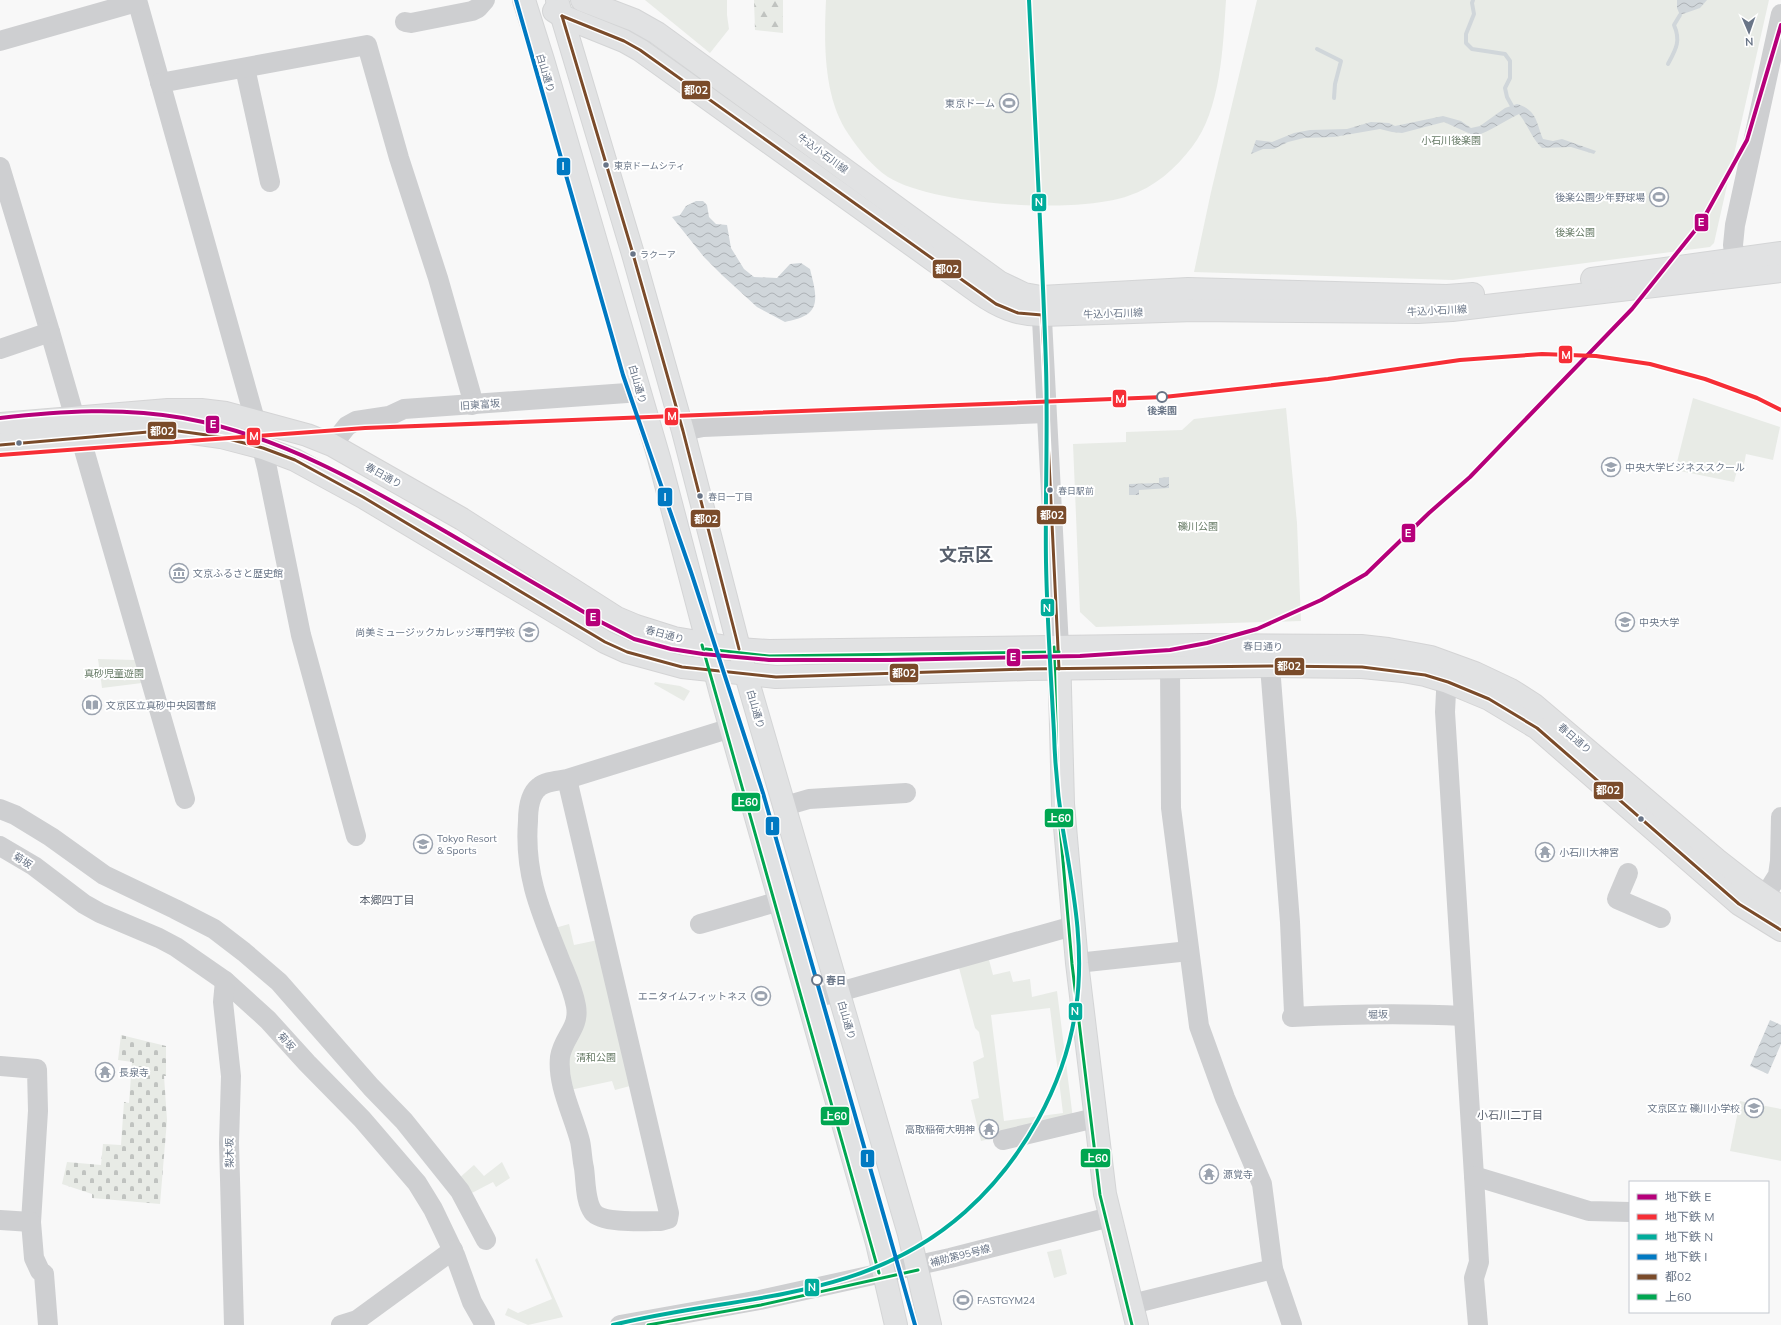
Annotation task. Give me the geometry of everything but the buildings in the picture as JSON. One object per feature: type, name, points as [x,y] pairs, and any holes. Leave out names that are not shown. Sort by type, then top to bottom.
[{"type":"main road","name":"白山通り","points":[[524,0],[641,392],[715,672],[884,1272],[896,1325]]},
{"type":"main road","name":"牛込小石川線","points":[[538,0],[559,8],[640,50],[996,304],[1018,313],[1041,306],[1194,310],[1445,311],[1736,268],[1781,253]]},
{"type":"main road","name":"牛込小石川線","points":[[582,0],[634,20],[657,32],[999,282],[1024,294],[1041,306]]},
{"type":"main road","name":"白山通り","points":[[559,8],[609,171],[683,431],[746,675],[917,1265],[930,1325]]},
{"type":"main road","name":"牛込小石川線","points":[[1736,268],[1781,271]]},
{"type":"main road","name":"春日通り","points":[[0,445],[77,429],[186,410],[226,413],[255,420],[307,435],[332,445],[462,519],[617,618],[656,633],[739,649],[769,651],[1203,645],[1361,646],[1420,654],[1451,673],[1511,690],[1549,716],[1717,860],[1767,906],[1781,930]]},
{"type":"main road","name":"春日通り","points":[[0,424],[77,429],[171,430],[221,437],[262,448],[295,460],[363,497],[605,642],[627,652],[654,660],[715,672],[791,677],[1059,669],[1338,666],[1383,668],[1414,673],[1451,673]]},
{"type":"main road","points":[[1058,647],[1063,804],[1073,926],[1095,1118],[1104,1188],[1137,1325]]},
{"type":"street","points":[[405,22],[411,24],[472,11],[478,8],[485,0]]},
{"type":"street","points":[[0,42],[137,1],[255,420],[301,635],[356,836]]},
{"type":"street","points":[[1736,268],[1733,245],[1736,225],[1781,14]]},
{"type":"street","points":[[160,83],[367,45],[400,158],[438,278],[471,394],[472,405]]},
{"type":"street","points":[[245,68],[270,182]]},
{"type":"street","points":[[0,167],[50,332],[185,799]]},
{"type":"street","points":[[1041,306],[1058,647]]},
{"type":"street","points":[[0,348],[50,332]]},
{"type":"street","name":"旧東富坂","points":[[332,445],[346,426],[356,421],[389,416],[404,409],[641,392]]},
{"type":"street","points":[[683,431],[703,427],[1046,413]]},
{"type":"street","name":"堀坂","points":[[1270,666],[1290,922],[1294,1013],[1292,1018],[1333,1015],[1412,1013],[1464,1016]]},
{"type":"street","points":[[1170,667],[1171,808],[1200,1026],[1225,1098],[1262,1184],[1273,1269],[1292,1325]]},
{"type":"street","points":[[1451,673],[1446,692],[1445,712],[1479,1262],[1474,1278],[1478,1325]]},
{"type":"street","points":[[567,779],[670,1213],[668,1219],[661,1222],[604,1218],[594,1212],[589,1203],[580,1142],[562,1084],[560,1057],[564,1044],[576,1021],[576,1006],[571,989],[536,901],[529,869],[527,836],[528,814],[532,798],[537,788],[543,784],[567,779],[731,728]]},
{"type":"street","points":[[785,806],[809,799],[906,793]]},
{"type":"street","points":[[0,809],[15,815],[51,837],[104,875],[214,929],[279,982],[371,1087],[404,1122],[460,1191],[486,1240]]},
{"type":"street","points":[[1767,906],[1780,870],[1781,817]]},
{"type":"street","name":"菊坂","points":[[0,846],[34,866],[84,904],[100,913],[160,938],[176,947],[226,981],[268,1020],[307,1063],[362,1119],[413,1178],[433,1209],[453,1250],[472,1302],[485,1325]]},
{"type":"street","points":[[1628,873],[1617,900],[1660,918]]},
{"type":"street","points":[[700,924],[780,901]]},
{"type":"street","points":[[808,999],[839,992],[1073,926]]},
{"type":"street","points":[[1077,963],[1189,951]]},
{"type":"street","name":"梨木坂","points":[[226,981],[224,1002],[231,1076],[228,1142],[234,1325]]},
{"type":"street","points":[[0,1066],[37,1070],[38,1111],[31,1222],[34,1258],[40,1271],[44,1274],[48,1325]]},
{"type":"street","points":[[1003,1140],[1095,1118]]},
{"type":"street","points":[[1474,1176],[1589,1211],[1629,1212]]},
{"type":"street","name":"補助第95号線","points":[[620,1325],[709,1317],[760,1300],[917,1265],[1110,1217]]},
{"type":"street","points":[[0,1220],[31,1222]]},
{"type":"street","points":[[341,1325],[357,1320],[453,1250]]},
{"type":"street","points":[[1132,1304],[1273,1269]]},
{"type":"green space","points":[[645,0],[727,0],[729,29],[710,53]]},
{"type":"green space","points":[[754,0],[783,0],[783,33],[755,30]]},
{"type":"green space","name":"東京ドーム","points":[[826,0],[1226,0],[1222,57],[1215,96],[1202,132],[1179,163],[1147,188],[1128,196],[1105,202],[1042,206],[971,201],[938,195],[909,187],[882,173],[862,152],[840,120],[834,104],[827,70],[825,34]]},
{"type":"green space","name":"小石川後楽園","points":[[1257,0],[1769,0],[1714,243],[1710,247],[1453,280],[1194,272],[1211,192]]},
{"type":"green space","points":[[1693,398],[1780,427],[1773,460],[1746,454],[1744,464],[1739,463],[1734,482],[1675,470]]},
{"type":"green space","name":"礫川公園","points":[[1286,408],[1297,523],[1301,621],[1096,627],[1080,612],[1073,444],[1126,442],[1126,432],[1182,430],[1194,419]]},
{"type":"green space","name":"真砂児童遊園","points":[[98,659],[136,660],[142,683],[102,688]]},
{"type":"green space","points":[[655,682],[680,686],[690,691],[684,701],[654,684]]},
{"type":"green space","name":"清和公園","points":[[569,924],[574,945],[598,940],[630,1086],[615,1090],[612,1081],[570,1090],[565,1063],[576,1036],[555,928]]},
{"type":"green space","points":[[988,956],[993,975],[1010,971],[1013,982],[1030,979],[1032,997],[1057,991],[1073,1119],[981,1141],[971,1100],[979,1098],[973,1062],[984,1057],[979,1032],[975,1028],[958,964]],"holes":[[[1050,1008],[1063,1113],[1004,1121],[991,1015]]]},
{"type":"green space","points":[[121,1035],[166,1046],[166,1076],[164,1076],[167,1120],[160,1204],[92,1198],[92,1194],[62,1184],[67,1162],[101,1165],[103,1144],[121,1145],[124,1102],[129,1103],[132,1062],[118,1060]]},
{"type":"green space","points":[[1740,1101],[1781,1109],[1781,1161],[1730,1151]]},
{"type":"green space","points":[[502,1162],[510,1178],[496,1187],[493,1182],[468,1195],[457,1180],[474,1165],[484,1176]]},
{"type":"green space","points":[[1061,1249],[1067,1274],[1054,1278],[1047,1252]]},
{"type":"green space","points":[[537,1258],[563,1317],[528,1325],[505,1315],[508,1308],[518,1313],[552,1299],[535,1260]]},
{"type":"water","points":[[1677,0],[1707,0],[1700,8],[1680,15],[1677,8]]},
{"type":"water","points":[[1517,104],[1529,110],[1535,117],[1543,139],[1553,141],[1562,139],[1596,151],[1594,154],[1571,147],[1542,148],[1535,140],[1519,114],[1475,136],[1444,122],[1402,133],[1380,129],[1334,137],[1304,138],[1288,142],[1274,149],[1263,149],[1251,154],[1256,140],[1272,142],[1294,133],[1310,130],[1347,129],[1371,122],[1389,123],[1395,126],[1443,116],[1461,121],[1471,128],[1480,126],[1505,108]]},
{"type":"water","points":[[696,201],[703,201],[707,205],[709,217],[716,224],[727,225],[731,248],[744,269],[754,277],[777,278],[790,264],[801,263],[810,269],[815,294],[814,306],[811,311],[801,318],[785,322],[757,307],[722,275],[704,257],[672,217],[680,215],[686,206]]},
{"type":"water","points":[[1169,477],[1169,488],[1139,490],[1139,495],[1129,495],[1129,484],[1159,483],[1159,478]]},
{"type":"water","points":[[1770,1020],[1781,1025],[1781,1044],[1768,1074],[1750,1066]]},
{"type":"waterway","points":[[1473,0],[1472,3],[1474,14],[1466,34],[1466,43],[1472,49],[1505,54],[1510,61],[1510,78],[1505,88],[1507,97],[1512,106]]},
{"type":"waterway","points":[[1668,64],[1677,45],[1677,36],[1674,25],[1680,15]]},
{"type":"waterway","points":[[1317,49],[1341,61],[1335,84],[1334,98]]},
{"type":"metro line","name":"I","points":[[516,0],[623,375],[691,572],[763,793],[915,1325]]},
{"type":"metro line","name":"N","points":[[613,1325],[660,1315],[752,1300],[841,1280],[884,1264],[926,1242],[965,1212],[1005,1169],[1023,1145],[1038,1119],[1051,1093],[1062,1065],[1076,1008],[1079,963],[1077,919],[1061,818],[1057,782],[1049,648],[1046,562],[1046,366],[1029,0]]},
{"type":"metro line","name":"E","points":[[0,418],[69,412],[137,412],[183,418],[219,426],[253,436],[320,464],[385,497],[601,622],[634,639],[671,649],[703,654],[769,660],[889,660],[1080,656],[1170,650],[1207,643],[1257,629],[1321,600],[1366,574],[1429,513],[1470,477],[1632,309],[1701,223],[1747,140],[1781,25]]},
{"type":"metro line","name":"M","points":[[0,455],[365,428],[1164,397],[1328,379],[1460,360],[1542,354],[1596,356],[1650,364],[1705,379],[1757,398],[1781,410]]},
{"type":"transit line","name":"都02","points":[[562,16],[624,41],[640,50],[996,304],[1018,313],[1042,315],[1059,669]]},
{"type":"transit line","name":"都02","points":[[562,16],[633,254],[683,431],[739,649]]},
{"type":"transit line","name":"都02","points":[[0,445],[171,430],[221,437],[263,448],[295,460],[363,497],[605,642],[627,652],[682,667],[776,677],[1028,669],[1270,666],[1362,667],[1425,675],[1448,682],[1489,699],[1537,728],[1739,904],[1781,930]]},
{"type":"transit line","name":"上60","points":[[702,645],[879,1273]]},
{"type":"transit line","name":"上60","points":[[1054,647],[1058,804],[1072,964],[1100,1195],[1132,1325]]},
{"type":"transit line","name":"上60","points":[[706,649],[769,656],[1059,652]]},
{"type":"transit line","name":"上60","points":[[648,1325],[761,1305],[918,1270]]},
{"type":"place","name":"東京ドーム","points":[[1009,103]]},
{"type":"place","name":"東京ドームシティ","points":[[606,165]]},
{"type":"place","name":"後楽公園少年野球場","points":[[1659,197]]},
{"type":"place","name":"ラクーア","points":[[633,254]]},
{"type":"place","name":"後楽園","points":[[1162,397]]},
{"type":"place","name":"中央大学ビジネススクール","points":[[1611,467]]},
{"type":"place","name":"春日駅前","points":[[1050,490]]},
{"type":"place","name":"春日一丁目","points":[[700,496]]},
{"type":"place","name":"文京ふるさと歴史館","points":[[179,573]]},
{"type":"place","name":"中央大学","points":[[1625,622]]},
{"type":"place","name":"尚美ミュージックカレッジ専門学校","points":[[529,632]]},
{"type":"place","name":"文京区立真砂中央図書館","points":[[92,705]]},
{"type":"place","name":"Tokyo Resort & Sports","points":[[423,844]]},
{"type":"place","name":"小石川大神宮","points":[[1545,852]]},
{"type":"place","name":"春日","points":[[817,980]]},
{"type":"place","name":"エニタイムフィットネス","points":[[761,996]]},
{"type":"place","name":"長泉寺","points":[[105,1072]]},
{"type":"place","name":"文京区立 礫川小学校","points":[[1754,1108]]},
{"type":"place","name":"高取稲荷大明神","points":[[989,1129]]},
{"type":"place","name":"源覚寺","points":[[1209,1174]]},
{"type":"place","name":"FASTGYM24","points":[[963,1300]]},
{"type":"district","name":"文京区","points":[[966,555]]},
{"type":"district","name":"本郷四丁目","points":[[387,900]]},
{"type":"district","name":"小石川二丁目","points":[[1510,1115]]},
{"type":"park label","name":"後楽公園","points":[[1575,232]]}]
